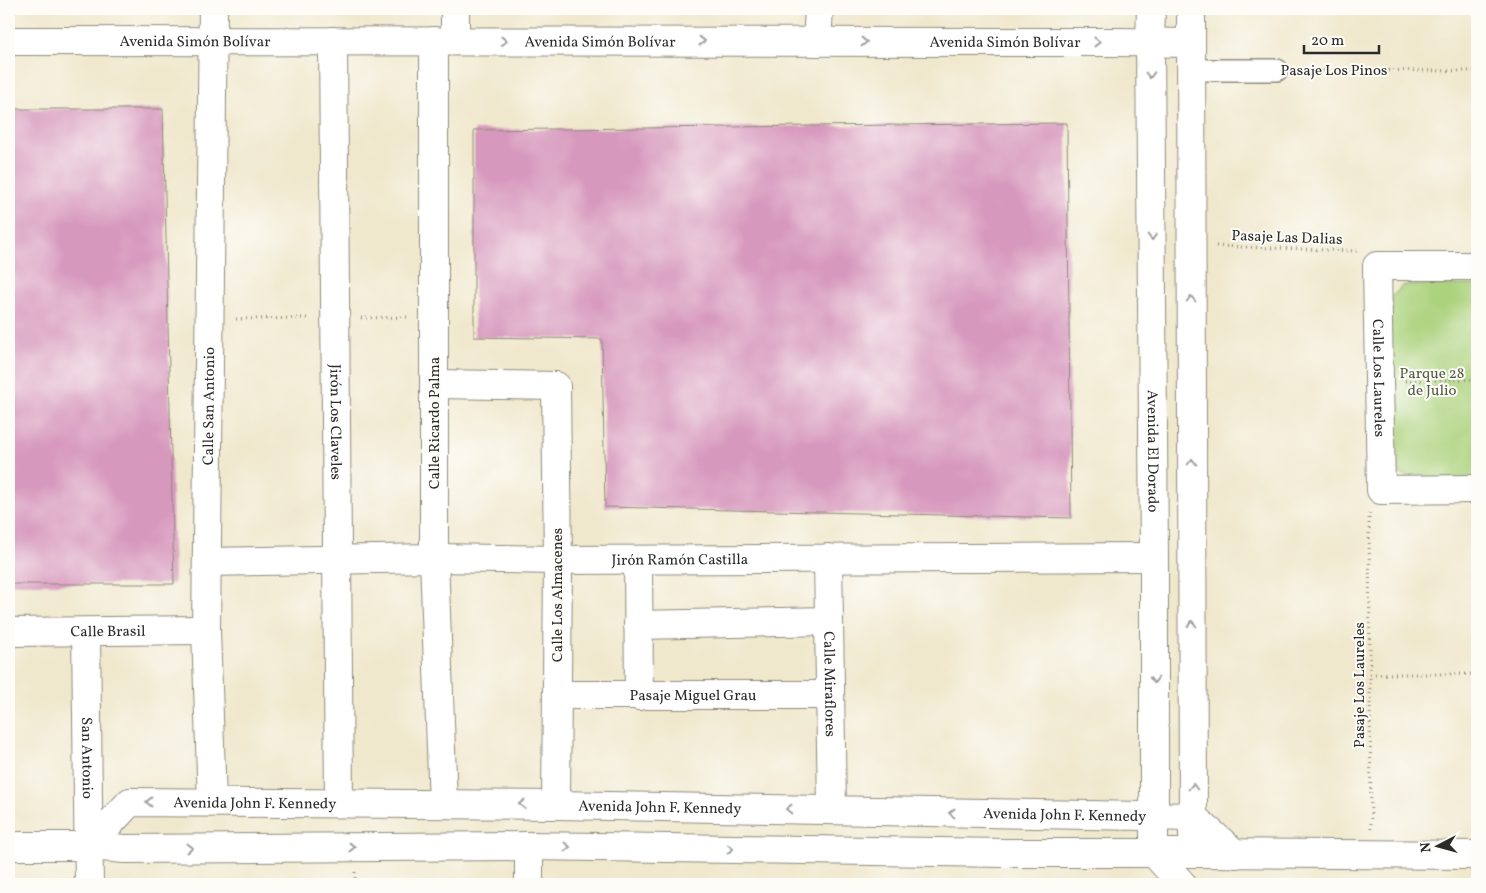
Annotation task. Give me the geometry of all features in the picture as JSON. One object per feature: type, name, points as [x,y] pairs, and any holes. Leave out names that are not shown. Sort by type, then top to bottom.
[{"type":"street","name":"Calle San Antonio","points":[[212,802],[206,630],[213,9]]},
{"type":"street","name":"Calle Ricardo Palma","points":[[443,804],[434,558],[434,384],[445,41],[455,9]]},
{"type":"street","points":[[817,42],[819,9]]},
{"type":"street","name":"Avenida El Dorado","points":[[1151,9],[1154,853]]},
{"type":"street","points":[[1191,9],[1193,884]]},
{"type":"street","name":"Avenida Simón Bolívar","points":[[9,41],[1150,42],[1190,44]]},
{"type":"street","name":"Jirón Los Claveles","points":[[332,41],[339,803]]},
{"type":"street","name":"Pasaje Los Pinos","points":[[1191,70],[1277,70]]},
{"type":"street","points":[[1378,266],[1477,266]]},
{"type":"street","name":"Calle Los Laureles","points":[[1378,266],[1381,490]]},
{"type":"street","name":"Calle Los Almacenes","points":[[434,384],[556,386],[558,560],[556,804]]},
{"type":"street","points":[[1381,490],[1477,489]]},
{"type":"street","name":"Jirón Ramón Castilla","points":[[208,562],[434,558],[638,560],[1154,557]]},
{"type":"street","name":"Calle Miraflores","points":[[828,558],[832,810]]},
{"type":"street","points":[[638,560],[639,696]]},
{"type":"street","points":[[638,625],[829,621]]},
{"type":"street","name":"Calle Brasil","points":[[9,632],[206,630]]},
{"type":"street","name":"San Antonio","points":[[86,632],[89,884]]},
{"type":"street","name":"Pasaje Miguel Grau","points":[[557,695],[830,695]]},
{"type":"street","name":"Avenida John F. Kennedy","points":[[89,846],[130,802],[556,804],[1193,818]]},
{"type":"street","points":[[1193,818],[1236,854]]},
{"type":"street","points":[[9,846],[135,848],[530,846],[1477,855]]},
{"type":"street","points":[[529,884],[530,846]]},
{"type":"street","points":[[1154,853],[1182,884]]},
{"type":"path","name":"Pasaje Los Pinos","points":[[1277,70],[1477,71]]},
{"type":"path","name":"Pasaje Las Dalias","points":[[1191,245],[1357,251],[1378,266]]},
{"type":"path","points":[[1401,381],[1477,379]]},
{"type":"path","name":"Pasaje Los Laureles","points":[[1372,854],[1369,503],[1381,490]]},
{"type":"path","points":[[1370,674],[1477,674]]},
{"type":"green space","name":"Parque 28 de Julio","points":[[1404,285],[1477,285],[1477,479],[1409,479],[1395,470],[1387,457],[1390,298]]},
{"type":"building","points":[[9,109],[163,109],[174,584],[9,584]]},
{"type":"building","points":[[1067,123],[1071,518],[605,507],[602,339],[474,337],[474,130]]}]
